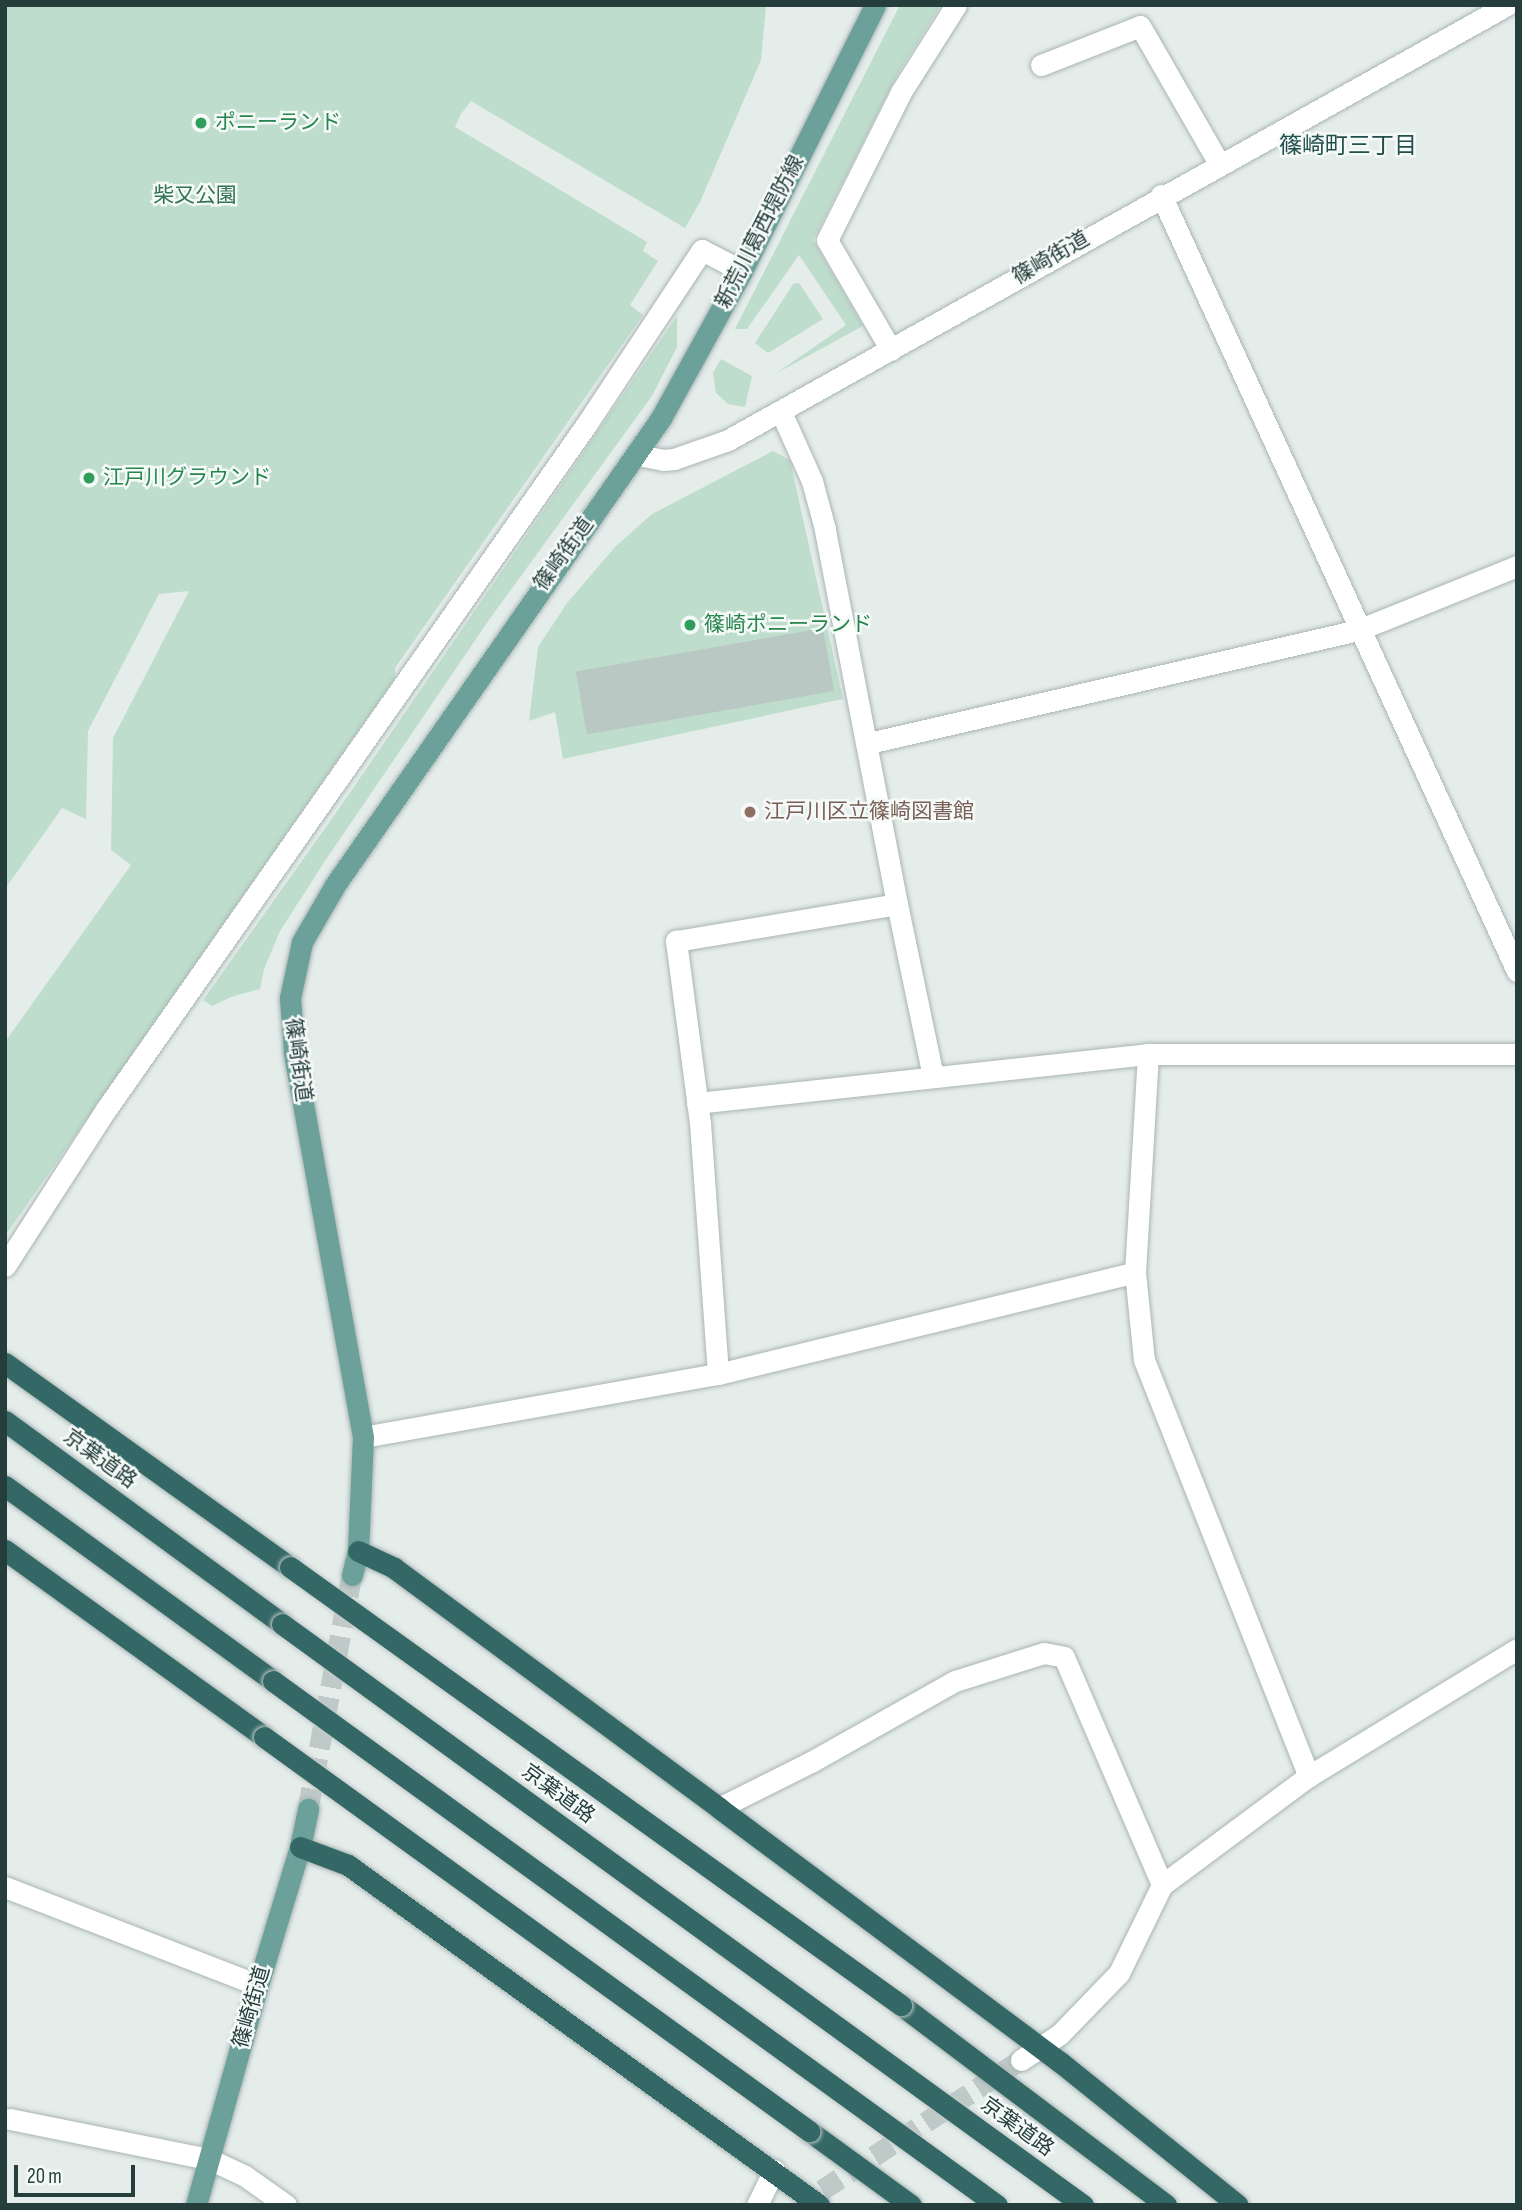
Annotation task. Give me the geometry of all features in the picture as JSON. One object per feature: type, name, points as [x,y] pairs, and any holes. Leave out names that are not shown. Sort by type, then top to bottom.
[{"type":"highway","points":[[5,1363],[901,2005],[1166,2205]]},
{"type":"highway","name":"京葉道路","points":[[5,1421],[1083,2205]]},
{"type":"highway","points":[[5,1486],[997,2205]]},
{"type":"highway","points":[[5,1550],[911,2205]]},
{"type":"highway","points":[[358,1551],[394,1568],[719,1808],[1040,2047],[1238,2205]]},
{"type":"highway","points":[[300,1847],[348,1866],[817,2198]]},
{"type":"main road","name":"新荒川葛西堤防線","points":[[638,455],[676,394],[742,271],[875,5]]},
{"type":"main road","name":"篠崎街道","points":[[352,1575],[358,1551],[363,1437],[294,1052],[290,998],[302,942],[335,886],[533,597],[638,455]]},
{"type":"main road","name":"篠崎街道","points":[[197,2205],[258,1985],[300,1847],[308,1809]]},
{"type":"street","points":[[891,350],[827,240],[901,92],[956,5]]},
{"type":"street","name":"篠崎街道","points":[[638,455],[663,460],[689,455],[729,440],[1161,195],[1220,165],[1507,5]]},
{"type":"street","points":[[1041,65],[1140,26],[1220,165]]},
{"type":"street","points":[[1161,195],[1358,630],[1517,971]]},
{"type":"street","points":[[5,1266],[12,1250],[107,1108],[586,425],[702,250],[742,271]]},
{"type":"street","points":[[781,412],[812,481],[825,529],[933,1076]]},
{"type":"street","points":[[869,743],[1358,630],[1517,566]]},
{"type":"street","points":[[718,1374],[697,1103],[676,941],[897,904]]},
{"type":"street","points":[[697,1103],[1148,1054],[1517,1054]]},
{"type":"street","points":[[1148,1054],[1135,1272],[1144,1360],[1309,1776]]},
{"type":"street","points":[[363,1437],[718,1374],[1135,1272]]},
{"type":"street","points":[[1021,2060],[1060,2034],[1119,1973],[1162,1885],[1309,1776],[1517,1649]]},
{"type":"street","points":[[719,1808],[811,1762],[955,1681],[1044,1653],[1063,1657],[1162,1885]]},
{"type":"street","points":[[5,1887],[258,1985]]},
{"type":"street","points":[[10,2119],[209,2159],[245,2176],[286,2205]]},
{"type":"street","points":[[757,2205],[774,2170]]},
{"type":"green space","name":"柴又公園","points":[[5,5],[766,5],[761,60],[700,202],[685,228],[471,101],[461,114],[455,127],[647,242],[643,251],[658,261],[630,305],[643,315],[395,668],[395,678],[5,1236],[5,1042],[131,865],[111,850],[113,738],[189,591],[159,594],[88,731],[86,819],[62,808],[5,889]]},
{"type":"green space","points":[[900,5],[941,5],[897,75],[813,240],[863,326],[775,374],[846,325],[799,255],[747,329],[735,329]]},
{"type":"green space","points":[[799,283],[823,319],[768,353],[755,343],[793,284]]},
{"type":"green space","points":[[677,316],[677,347],[652,396],[491,617],[325,861],[280,931],[264,969],[260,989],[231,997],[212,1006],[203,1000],[338,810]]},
{"type":"green space","points":[[721,359],[752,376],[745,407],[728,404],[716,393],[713,373]]},
{"type":"green space","name":"篠崎ポニーランド","points":[[773,451],[790,460],[843,699],[563,759],[555,712],[529,721],[538,647],[567,603],[615,547],[652,514]]},
{"type":"building","points":[[823,628],[834,691],[587,735],[576,672]]},
{"type":"tunnel","points":[[308,1809],[352,1575]]},
{"type":"tunnel","points":[[822,2190],[1021,2060]]},
{"type":"place","name":"ポニーランド","points":[[201,123]]},
{"type":"place","name":"江戸川グラウンド","points":[[89,478]]},
{"type":"place","name":"篠崎ポニーランド","points":[[690,625]]},
{"type":"place","name":"江戸川区立篠崎図書館","points":[[750,812]]},
{"type":"district","name":"篠崎町三丁目","points":[[1348,146]]}]
